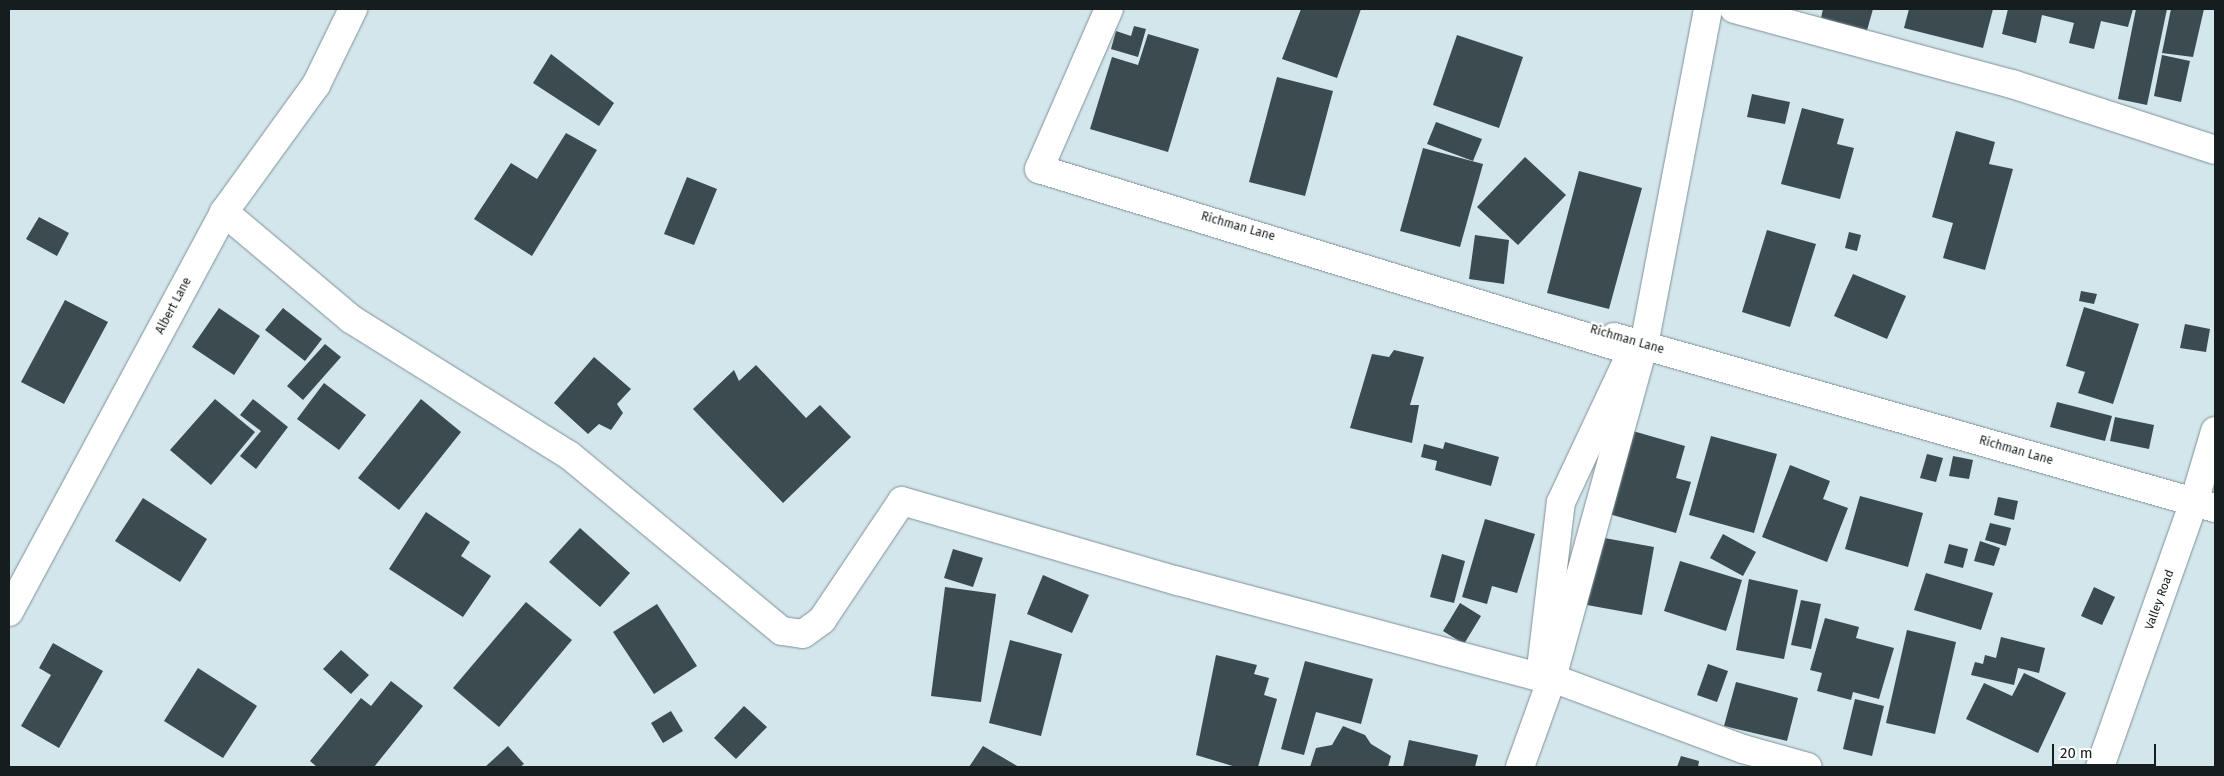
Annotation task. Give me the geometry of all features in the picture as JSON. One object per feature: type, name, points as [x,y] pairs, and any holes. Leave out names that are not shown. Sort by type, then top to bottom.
[{"type":"street","name":"Albert Lane","points":[[9,612],[224,212],[316,85],[353,9]]},
{"type":"street","points":[[1109,9],[1039,169],[1632,351],[1561,502],[1546,677]]},
{"type":"street","points":[[1520,767],[1644,345],[1708,9]]},
{"type":"street","points":[[1734,9],[2012,84],[2215,150]]},
{"type":"street","name":"Richman Lane","points":[[1039,169],[1644,345],[2205,505]]},
{"type":"street","points":[[224,212],[352,319],[569,455],[782,631],[802,634],[822,620],[902,501],[1187,584],[1546,677],[1741,758],[1808,767]]},
{"type":"street","name":"Valley Road","points":[[2100,767],[2205,505],[2215,431]]},
{"type":"building","points":[[1301,9],[1361,9],[1337,78],[1282,59]]},
{"type":"building","points":[[1823,9],[1873,9],[1866,34],[1820,23]]},
{"type":"building","points":[[1909,9],[1993,9],[1983,48],[1904,28]]},
{"type":"building","points":[[2008,9],[2133,9],[2128,27],[2101,21],[2094,49],[2069,43],[2074,23],[2042,15],[2036,43],[2002,34]]},
{"type":"building","points":[[2136,9],[2167,9],[2147,105],[2118,99]]},
{"type":"building","points":[[2171,9],[2204,9],[2193,57],[2162,53]]},
{"type":"building","points":[[1134,26],[1146,29],[1138,57],[1111,49],[1116,31],[1131,36]]},
{"type":"building","points":[[1148,34],[1199,49],[1168,152],[1090,129],[1112,57],[1138,65]]},
{"type":"building","points":[[1457,35],[1523,57],[1499,128],[1433,105]]},
{"type":"building","points":[[551,54],[614,103],[599,126],[533,83]]},
{"type":"building","points":[[2162,55],[2190,61],[2181,102],[2154,96]]},
{"type":"building","points":[[1277,77],[1333,91],[1305,196],[1249,182]]},
{"type":"building","points":[[1752,94],[1790,102],[1785,124],[1747,117]]},
{"type":"building","points":[[1802,108],[1844,119],[1837,144],[1854,148],[1840,199],[1781,184]]},
{"type":"building","points":[[1436,122],[1482,139],[1473,161],[1427,144]]},
{"type":"building","points":[[1956,131],[1995,142],[1989,164],[2013,169],[1985,270],[1943,258],[1953,223],[1932,217]]},
{"type":"building","points":[[566,133],[597,150],[532,256],[474,219],[511,163],[537,179]]},
{"type":"building","points":[[1423,148],[1483,164],[1460,247],[1400,231]]},
{"type":"building","points":[[1525,157],[1566,195],[1518,245],[1477,207]]},
{"type":"building","points":[[1579,171],[1642,188],[1609,309],[1547,293]]},
{"type":"building","points":[[687,177],[717,189],[694,245],[664,234]]},
{"type":"building","points":[[39,217],[69,233],[57,256],[26,239]]},
{"type":"building","points":[[1767,230],[1816,244],[1790,327],[1742,312]]},
{"type":"building","points":[[1849,232],[1861,235],[1857,251],[1845,248]]},
{"type":"building","points":[[1475,235],[1509,240],[1504,284],[1469,279]]},
{"type":"building","points":[[1853,274],[1906,296],[1887,339],[1834,316]]},
{"type":"building","points":[[2081,291],[2097,294],[2094,304],[2079,301]]},
{"type":"building","points":[[65,300],[108,322],[64,404],[21,382]]},
{"type":"building","points":[[2084,307],[2139,324],[2113,404],[2078,393],[2085,372],[2066,366]]},
{"type":"building","points":[[219,308],[260,336],[234,375],[192,347]]},
{"type":"building","points":[[283,308],[322,339],[305,361],[265,330]]},
{"type":"building","points":[[2185,324],[2210,329],[2206,352],[2180,348]]},
{"type":"building","points":[[325,344],[341,357],[303,400],[287,386]]},
{"type":"building","points":[[1394,350],[1424,357],[1410,405],[1419,405],[1412,443],[1350,428],[1372,354],[1389,357]]},
{"type":"building","points":[[594,357],[631,389],[617,404],[623,413],[611,430],[599,424],[588,434],[554,403]]},
{"type":"building","points":[[756,365],[806,418],[820,405],[851,437],[783,503],[693,409],[734,370],[739,381]]},
{"type":"building","points":[[324,383],[366,415],[339,450],[297,419]]},
{"type":"building","points":[[215,399],[255,432],[211,485],[170,450]]},
{"type":"building","points":[[253,399],[288,427],[256,469],[240,456],[261,431],[240,415]]},
{"type":"building","points":[[421,399],[461,432],[399,510],[358,478]]},
{"type":"building","points":[[2057,402],[2112,416],[2105,441],[2050,427]]},
{"type":"building","points":[[2115,417],[2154,425],[2149,449],[2110,441]]},
{"type":"building","points":[[1626,429],[1685,446],[1676,478],[1691,482],[1676,533],[1602,512]]},
{"type":"building","points":[[1711,436],[1777,454],[1754,533],[1689,515]]},
{"type":"building","points":[[1445,442],[1499,457],[1491,486],[1435,470],[1437,461],[1421,457],[1424,444],[1443,449]]},
{"type":"building","points":[[1927,454],[1943,458],[1936,482],[1920,478]]},
{"type":"building","points":[[1953,456],[1973,460],[1969,479],[1949,476]]},
{"type":"building","points":[[1790,465],[1830,481],[1823,499],[1848,508],[1827,562],[1762,537]]},
{"type":"building","points":[[1860,496],[1923,513],[1908,567],[1845,549]]},
{"type":"building","points":[[1998,497],[2018,501],[2014,520],[1994,515]]},
{"type":"building","points":[[143,498],[207,539],[180,582],[115,541]]},
{"type":"building","points":[[426,512],[470,542],[461,556],[491,576],[463,617],[389,569]]},
{"type":"building","points":[[1485,519],[1535,534],[1517,593],[1492,586],[1487,604],[1462,597]]},
{"type":"building","points":[[1990,523],[2011,528],[2006,546],[1985,540]]},
{"type":"building","points":[[580,528],[630,573],[600,607],[549,562]]},
{"type":"building","points":[[1723,534],[1756,552],[1743,576],[1710,558]]},
{"type":"building","points":[[1599,537],[1654,547],[1642,615],[1587,605]]},
{"type":"building","points":[[1980,541],[2000,548],[1994,566],[1974,561]]},
{"type":"building","points":[[1949,544],[1968,549],[1963,568],[1944,563]]},
{"type":"building","points":[[953,549],[983,558],[973,587],[944,578]]},
{"type":"building","points":[[1442,554],[1465,561],[1454,603],[1430,597]]},
{"type":"building","points":[[1680,561],[1742,580],[1726,631],[1664,611]]},
{"type":"building","points":[[1926,573],[1993,593],[1981,630],[1914,610]]},
{"type":"building","points":[[1043,575],[1089,595],[1072,633],[1027,614]]},
{"type":"building","points":[[1749,579],[1798,590],[1784,659],[1736,650]]},
{"type":"building","points":[[945,587],[996,594],[981,702],[931,696]]},
{"type":"building","points":[[2094,587],[2115,597],[2102,625],[2081,616]]},
{"type":"building","points":[[1801,600],[1821,604],[1811,649],[1791,645]]},
{"type":"building","points":[[526,602],[572,640],[499,727],[453,688]]},
{"type":"building","points":[[1460,603],[1481,616],[1464,644],[1443,631]]},
{"type":"building","points":[[657,604],[697,666],[654,694],[613,632]]},
{"type":"building","points":[[1825,618],[1859,627],[1856,638],[1894,648],[1879,699],[1853,692],[1851,700],[1817,691],[1822,673],[1810,670]]},
{"type":"building","points":[[1907,630],[1956,642],[1935,734],[1886,723]]},
{"type":"building","points":[[2001,637],[2045,648],[2039,673],[2018,668],[2014,685],[1971,675],[1975,662],[1983,664],[1985,655],[1996,658]]},
{"type":"building","points":[[1010,640],[1062,654],[1041,736],[989,723]]},
{"type":"building","points":[[53,643],[103,671],[59,748],[21,726],[51,675],[39,668]]},
{"type":"building","points":[[341,650],[369,675],[351,694],[323,669]]},
{"type":"building","points":[[1216,655],[1257,665],[1254,674],[1269,678],[1264,695],[1277,699],[1258,767],[1236,767],[1196,755]]},
{"type":"building","points":[[1305,661],[1373,679],[1361,724],[1316,712],[1304,755],[1281,749]]},
{"type":"building","points":[[1708,664],[1728,671],[1717,702],[1697,695]]},
{"type":"building","points":[[198,668],[257,706],[223,758],[164,721]]},
{"type":"building","points":[[2024,673],[2066,693],[2038,753],[1966,719],[1984,683],[2012,696]]},
{"type":"building","points":[[391,681],[423,706],[374,767],[317,767],[310,761],[361,698],[371,706]]},
{"type":"building","points":[[1736,682],[1798,698],[1787,741],[1724,726]]},
{"type":"building","points":[[1855,699],[1884,706],[1872,756],[1843,749]]},
{"type":"building","points":[[744,706],[767,727],[736,759],[714,738]]},
{"type":"building","points":[[671,711],[683,731],[663,743],[651,723]]},
{"type":"building","points":[[1343,726],[1365,735],[1371,744],[1391,756],[1388,767],[1310,767],[1316,748],[1332,745]]},
{"type":"building","points":[[1409,740],[1478,755],[1475,767],[1403,767]]},
{"type":"building","points":[[508,746],[524,764],[520,767],[485,767]]},
{"type":"building","points":[[983,746],[1019,767],[969,767]]},
{"type":"building","points":[[1681,756],[1699,761],[1698,767],[1677,767]]}]
